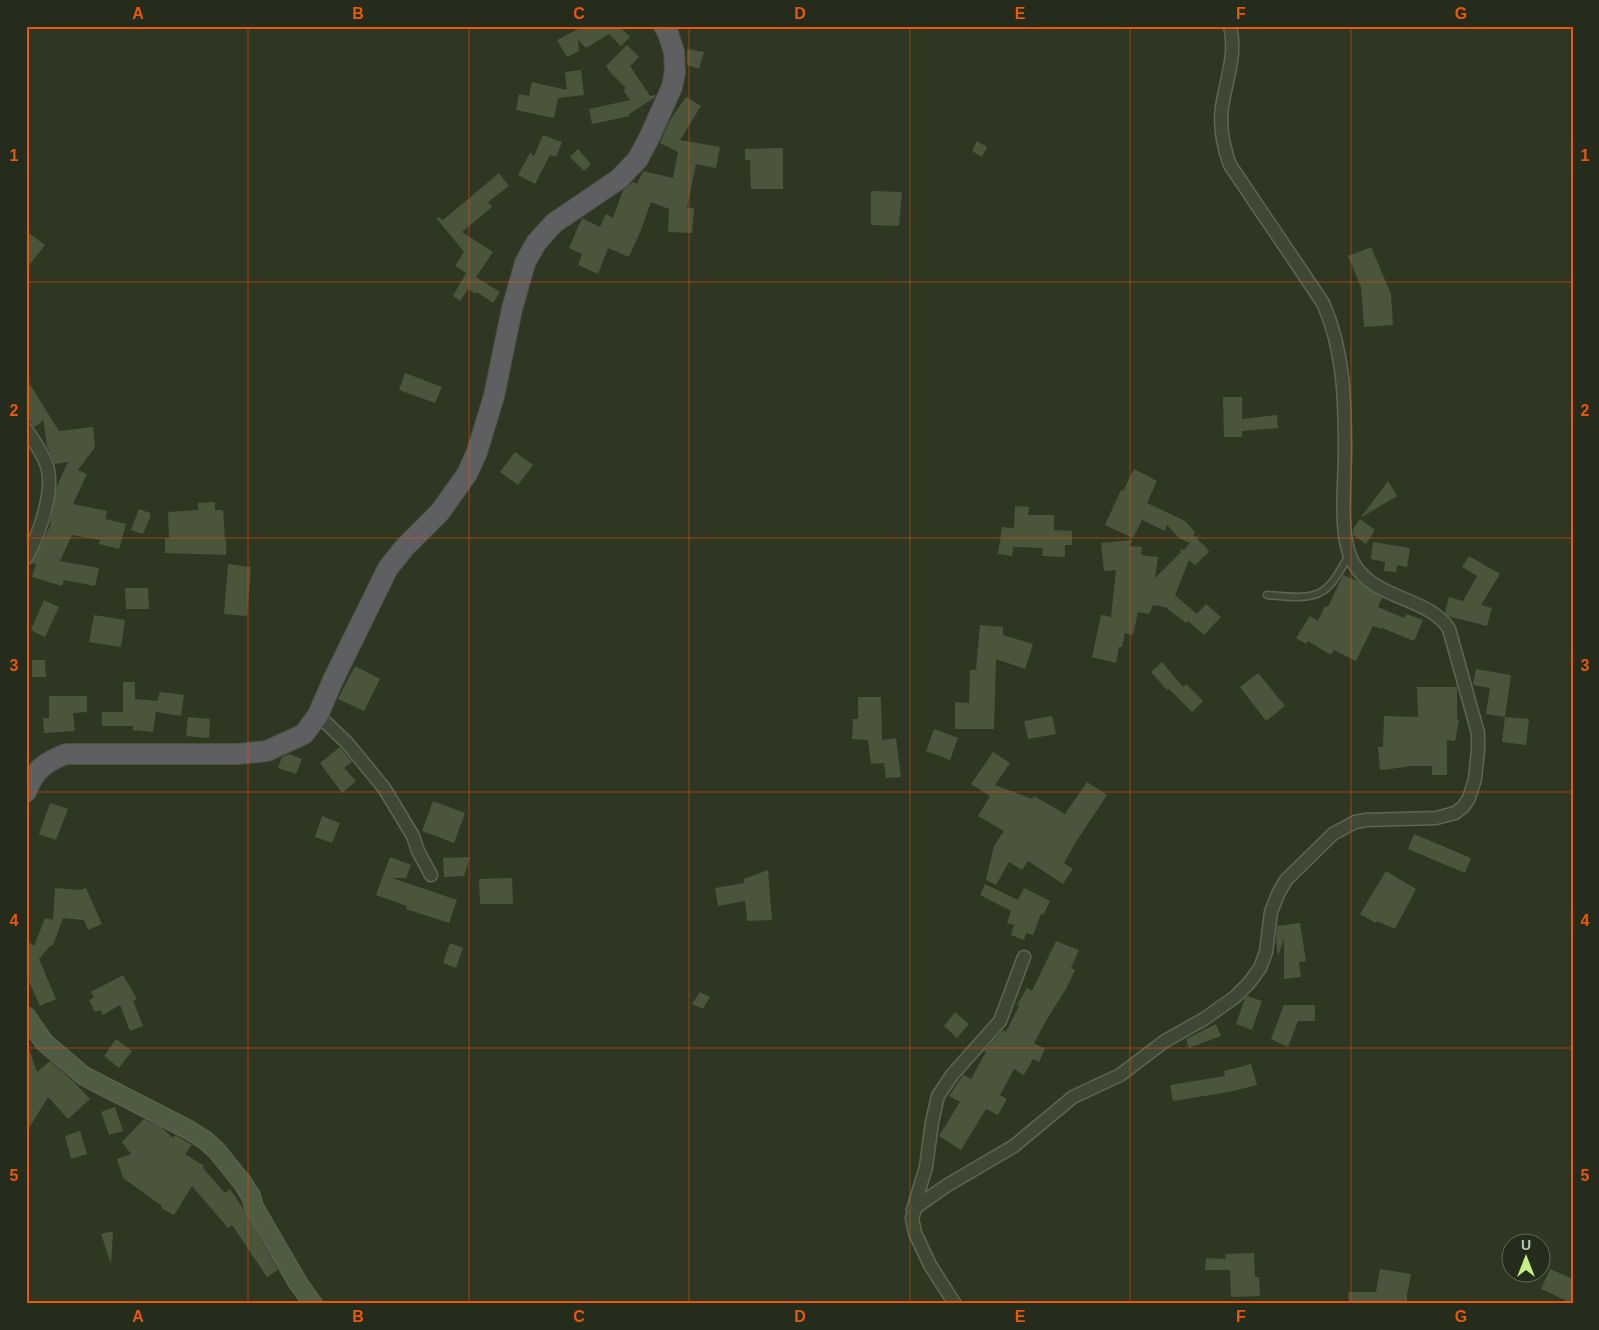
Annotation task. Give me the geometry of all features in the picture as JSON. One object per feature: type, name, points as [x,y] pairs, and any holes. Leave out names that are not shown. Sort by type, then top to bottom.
[{"type":"highway","points":[[26,792],[37,772],[48,760],[66,754],[238,754],[267,751],[304,734],[318,715],[333,680],[388,568],[404,547],[451,498],[467,474],[477,452],[494,396],[512,309],[525,263],[536,243],[554,223],[619,179],[638,159],[650,136],[672,88],[675,72],[674,52],[664,26]]},
{"type":"main road","points":[[26,1016],[44,1042],[84,1076],[189,1130],[216,1150],[251,1196],[254,1208],[298,1283],[313,1304]]},
{"type":"street","points":[[912,1213],[916,1207],[946,1186],[1014,1146],[1073,1097],[1120,1075],[1165,1041],[1204,1020],[1235,997],[1260,968],[1266,952],[1271,912],[1286,880],[1333,834],[1344,827],[1360,821],[1436,818],[1455,813],[1463,807],[1469,798],[1475,779],[1478,733],[1446,623],[1435,614],[1372,583],[1360,573],[1353,563],[1350,554],[1346,532],[1343,490],[1345,454],[1344,386],[1331,320],[1323,303],[1230,165],[1221,130],[1222,109],[1233,52],[1230,26]]},
{"type":"street","points":[[26,429],[37,445],[46,465],[48,485],[44,517],[26,558]]},
{"type":"street","points":[[318,715],[348,744],[384,788],[413,836],[430,875]]},
{"type":"street","points":[[955,1304],[924,1255],[915,1233],[912,1213],[926,1167],[933,1116],[938,1096],[952,1075],[1000,1021],[1024,957]]},
{"type":"lane","points":[[1267,595],[1299,596],[1318,594],[1325,590],[1332,582],[1350,554]]},
{"type":"building","points":[[584,26],[621,26],[630,37],[621,46],[609,34],[586,48],[578,40],[579,51],[567,57],[557,40]]},
{"type":"building","points":[[627,45],[639,57],[630,66],[650,96],[656,95],[629,114],[630,116],[592,124],[589,109],[630,100],[623,90],[626,88],[606,66]]},
{"type":"building","points":[[687,49],[704,52],[699,69],[687,65]]},
{"type":"building","points":[[581,70],[584,95],[558,98],[554,118],[516,110],[519,94],[529,96],[532,82],[567,90],[565,72]]},
{"type":"building","points":[[686,97],[701,106],[680,140],[720,147],[716,168],[696,164],[687,208],[694,208],[692,233],[668,232],[669,209],[651,202],[629,257],[608,248],[598,274],[578,265],[582,254],[569,248],[582,218],[600,227],[606,214],[613,218],[623,190],[633,182],[637,184],[643,171],[673,178],[678,152],[660,143],[670,120]]},
{"type":"building","points":[[543,135],[562,142],[556,157],[550,155],[535,184],[518,175],[530,153],[534,156]]},
{"type":"building","points":[[977,141],[987,147],[982,157],[972,151]]},
{"type":"building","points":[[783,148],[783,189],[751,189],[750,160],[745,160],[745,149]]},
{"type":"building","points":[[578,149],[591,164],[584,171],[570,157]]},
{"type":"building","points":[[499,173],[509,186],[488,202],[492,207],[462,232],[493,252],[476,277],[500,292],[493,303],[477,292],[476,294],[468,289],[460,301],[453,296],[466,273],[455,266],[464,252],[437,219],[438,217],[443,220]]},
{"type":"building","points":[[871,191],[902,192],[899,226],[871,225]]},
{"type":"building","points":[[26,231],[45,245],[26,269]]},
{"type":"building","points":[[1371,247],[1391,294],[1393,325],[1364,327],[1361,287],[1348,256]]},
{"type":"building","points":[[405,373],[442,387],[435,403],[399,390]]},
{"type":"building","points":[[26,378],[59,431],[93,427],[95,447],[78,470],[87,474],[73,504],[107,511],[105,519],[126,524],[119,549],[99,544],[100,540],[72,535],[60,561],[99,568],[95,586],[64,580],[62,586],[32,577],[36,564],[32,563],[51,524],[57,486],[68,462],[55,464],[47,446],[43,418],[42,422],[34,427],[26,415]]},
{"type":"building","points":[[1223,397],[1242,397],[1242,419],[1277,415],[1278,428],[1242,431],[1242,437],[1224,437]]},
{"type":"building","points":[[515,452],[533,465],[518,485],[500,472]]},
{"type":"building","points":[[1134,469],[1157,481],[1147,503],[1185,521],[1195,532],[1193,535],[1196,537],[1199,534],[1197,539],[1208,549],[1207,551],[1210,551],[1195,565],[1189,560],[1175,595],[1197,614],[1206,604],[1221,617],[1204,635],[1188,621],[1186,623],[1165,607],[1153,605],[1149,614],[1138,612],[1133,635],[1125,633],[1122,647],[1119,647],[1116,663],[1092,657],[1101,615],[1111,617],[1116,570],[1104,571],[1101,543],[1133,540],[1129,546],[1142,547],[1141,555],[1158,557],[1155,578],[1181,552],[1179,549],[1184,550],[1190,543],[1179,538],[1167,525],[1165,531],[1142,520],[1133,538],[1105,525],[1121,490],[1123,491]]},
{"type":"building","points":[[1388,481],[1397,496],[1362,517],[1362,516]]},
{"type":"building","points":[[215,502],[215,510],[223,510],[226,555],[165,553],[165,538],[169,538],[168,512],[198,510],[198,503]]},
{"type":"building","points":[[1015,506],[1029,507],[1028,515],[1054,515],[1054,530],[1072,531],[1072,545],[1065,545],[1065,557],[1042,556],[1043,548],[1013,547],[1012,556],[998,554],[1002,527],[1014,528]]},
{"type":"building","points":[[139,509],[150,513],[150,518],[143,534],[131,530]]},
{"type":"building","points":[[1360,519],[1375,530],[1366,544],[1353,535],[1353,529]]},
{"type":"building","points":[[1373,542],[1410,548],[1407,567],[1397,565],[1396,572],[1384,571],[1385,562],[1371,559]]},
{"type":"building","points":[[1469,556],[1500,574],[1481,605],[1492,608],[1487,626],[1448,616],[1445,612],[1449,597],[1463,601],[1477,576],[1462,567]]},
{"type":"building","points":[[228,564],[251,567],[247,616],[224,614]]},
{"type":"building","points":[[1343,575],[1357,581],[1382,598],[1378,607],[1404,618],[1406,614],[1423,620],[1414,641],[1373,626],[1356,661],[1334,650],[1331,655],[1308,641],[1306,644],[1296,638],[1310,616],[1318,621],[1325,606],[1328,607]]},
{"type":"building","points":[[125,588],[148,588],[149,609],[126,609]]},
{"type":"building","points":[[44,600],[59,607],[45,637],[31,630]]},
{"type":"building","points":[[94,615],[125,620],[121,647],[89,642]]},
{"type":"building","points":[[980,625],[1003,627],[1003,635],[1033,644],[1025,669],[996,659],[994,729],[955,729],[955,702],[969,703],[970,670],[976,670]]},
{"type":"building","points":[[32,660],[45,660],[46,677],[32,677]]},
{"type":"building","points":[[1162,662],[1183,687],[1186,684],[1203,701],[1192,712],[1169,689],[1167,690],[1151,672]]},
{"type":"building","points":[[355,666],[380,679],[364,711],[338,699]]},
{"type":"building","points":[[1476,669],[1511,675],[1505,717],[1486,714],[1490,688],[1473,685]]},
{"type":"building","points":[[1258,673],[1285,706],[1266,721],[1240,687]]},
{"type":"building","points":[[123,682],[135,682],[135,699],[157,701],[160,692],[184,695],[181,716],[156,712],[153,732],[133,730],[133,726],[102,726],[102,712],[123,712]]},
{"type":"building","points":[[1417,687],[1457,687],[1457,720],[1459,720],[1455,741],[1447,740],[1447,775],[1432,775],[1432,766],[1407,766],[1380,770],[1378,747],[1383,747],[1384,716],[1418,717]]},
{"type":"building","points":[[49,696],[87,696],[87,712],[73,713],[75,731],[44,733],[43,718],[49,718]]},
{"type":"building","points":[[858,697],[881,697],[882,740],[896,738],[901,777],[886,778],[884,763],[871,764],[868,740],[852,739],[853,719],[858,719]]},
{"type":"building","points":[[1052,716],[1056,734],[1028,739],[1024,721]]},
{"type":"building","points":[[188,717],[210,719],[209,738],[186,736]]},
{"type":"building","points":[[1505,717],[1529,719],[1526,745],[1502,742]]},
{"type":"building","points":[[934,729],[958,738],[950,760],[926,751]]},
{"type":"building","points":[[340,747],[352,762],[344,768],[356,781],[342,793],[320,763]]},
{"type":"building","points":[[993,752],[1010,763],[995,785],[1032,799],[1034,796],[1065,814],[1087,782],[1107,795],[1064,863],[1073,869],[1063,884],[1028,861],[1022,870],[1009,862],[996,885],[986,880],[994,846],[1004,831],[978,816],[990,796],[971,784]]},
{"type":"building","points":[[289,754],[302,759],[296,774],[278,768],[282,757]]},
{"type":"building","points":[[433,801],[465,813],[454,843],[422,831]]},
{"type":"building","points":[[50,803],[68,809],[56,840],[39,834]]},
{"type":"building","points":[[322,816],[340,823],[332,843],[315,837]]},
{"type":"building","points":[[1414,834],[1471,858],[1465,873],[1408,849]]},
{"type":"building","points":[[390,857],[411,865],[406,878],[392,878],[457,900],[449,923],[406,909],[407,906],[376,895]]},
{"type":"building","points":[[470,857],[464,876],[444,877],[443,858]]},
{"type":"building","points":[[768,870],[772,920],[747,921],[745,901],[718,906],[715,888],[744,883],[744,879]]},
{"type":"building","points":[[1386,871],[1416,889],[1395,929],[1377,921],[1376,923],[1360,914]]},
{"type":"building","points":[[512,878],[513,904],[480,904],[479,879]]},
{"type":"building","points":[[985,884],[1018,900],[1024,888],[1050,901],[1043,915],[1041,914],[1033,935],[1026,933],[1024,940],[1011,935],[1014,925],[1007,923],[1011,911],[980,895]]},
{"type":"building","points":[[55,888],[80,890],[86,888],[102,924],[88,930],[84,920],[63,918],[53,945],[39,959],[56,999],[40,1006],[26,975],[26,940],[34,946],[45,918],[53,920]]},
{"type":"building","points":[[1300,923],[1306,961],[1299,962],[1301,977],[1284,979],[1284,939],[1278,956],[1277,926]]},
{"type":"building","points":[[1056,941],[1079,950],[1071,968],[1075,970],[1067,987],[1034,1043],[1045,1049],[1039,1062],[1033,1059],[1024,1075],[1014,1069],[1000,1095],[1007,1099],[998,1115],[986,1109],[961,1150],[939,1136],[960,1102],[949,1096],[963,1075],[971,1079],[986,1052],[984,1051],[1003,1030],[1006,1032],[1019,1006],[1017,1005],[1027,988],[1032,991]]},
{"type":"building","points":[[450,943],[463,948],[456,968],[443,963]]},
{"type":"building","points":[[123,975],[137,999],[133,1001],[143,1026],[130,1031],[120,1005],[103,1015],[100,1010],[95,1012],[89,1000],[94,997],[91,992]]},
{"type":"building","points":[[700,992],[710,997],[703,1009],[692,1004]]},
{"type":"building","points":[[1247,996],[1262,1001],[1252,1030],[1236,1024]]},
{"type":"building","points":[[1284,1005],[1315,1005],[1315,1021],[1298,1021],[1288,1047],[1271,1039]]},
{"type":"building","points":[[955,1012],[969,1024],[957,1038],[944,1026]]},
{"type":"building","points":[[1216,1024],[1221,1036],[1189,1048],[1186,1039]]},
{"type":"building","points":[[116,1039],[132,1051],[119,1068],[104,1056]]},
{"type":"building","points":[[28,1046],[37,1072],[50,1061],[90,1099],[68,1119],[48,1097],[26,1133],[26,1047]]},
{"type":"building","points":[[1251,1064],[1257,1085],[1229,1092],[1173,1101],[1170,1085],[1225,1076],[1224,1071]]},
{"type":"building","points":[[115,1107],[123,1131],[109,1135],[101,1112]]},
{"type":"building","points":[[144,1119],[161,1127],[173,1138],[175,1135],[192,1145],[185,1154],[204,1166],[203,1168],[225,1193],[230,1189],[278,1270],[267,1277],[232,1225],[228,1228],[192,1186],[174,1215],[161,1208],[162,1206],[123,1178],[117,1159],[131,1154],[122,1142]]},
{"type":"building","points":[[80,1131],[87,1154],[71,1159],[65,1136]]},
{"type":"building","points":[[113,1231],[111,1264],[101,1234]]},
{"type":"building","points":[[1254,1253],[1255,1277],[1259,1277],[1260,1296],[1231,1297],[1230,1270],[1205,1270],[1206,1258],[1226,1259],[1225,1254]]},
{"type":"building","points":[[1380,1269],[1411,1274],[1407,1304],[1349,1304],[1348,1292],[1376,1292]]},
{"type":"building","points":[[1552,1270],[1573,1279],[1573,1304],[1541,1289],[1544,1282],[1552,1282]]}]
